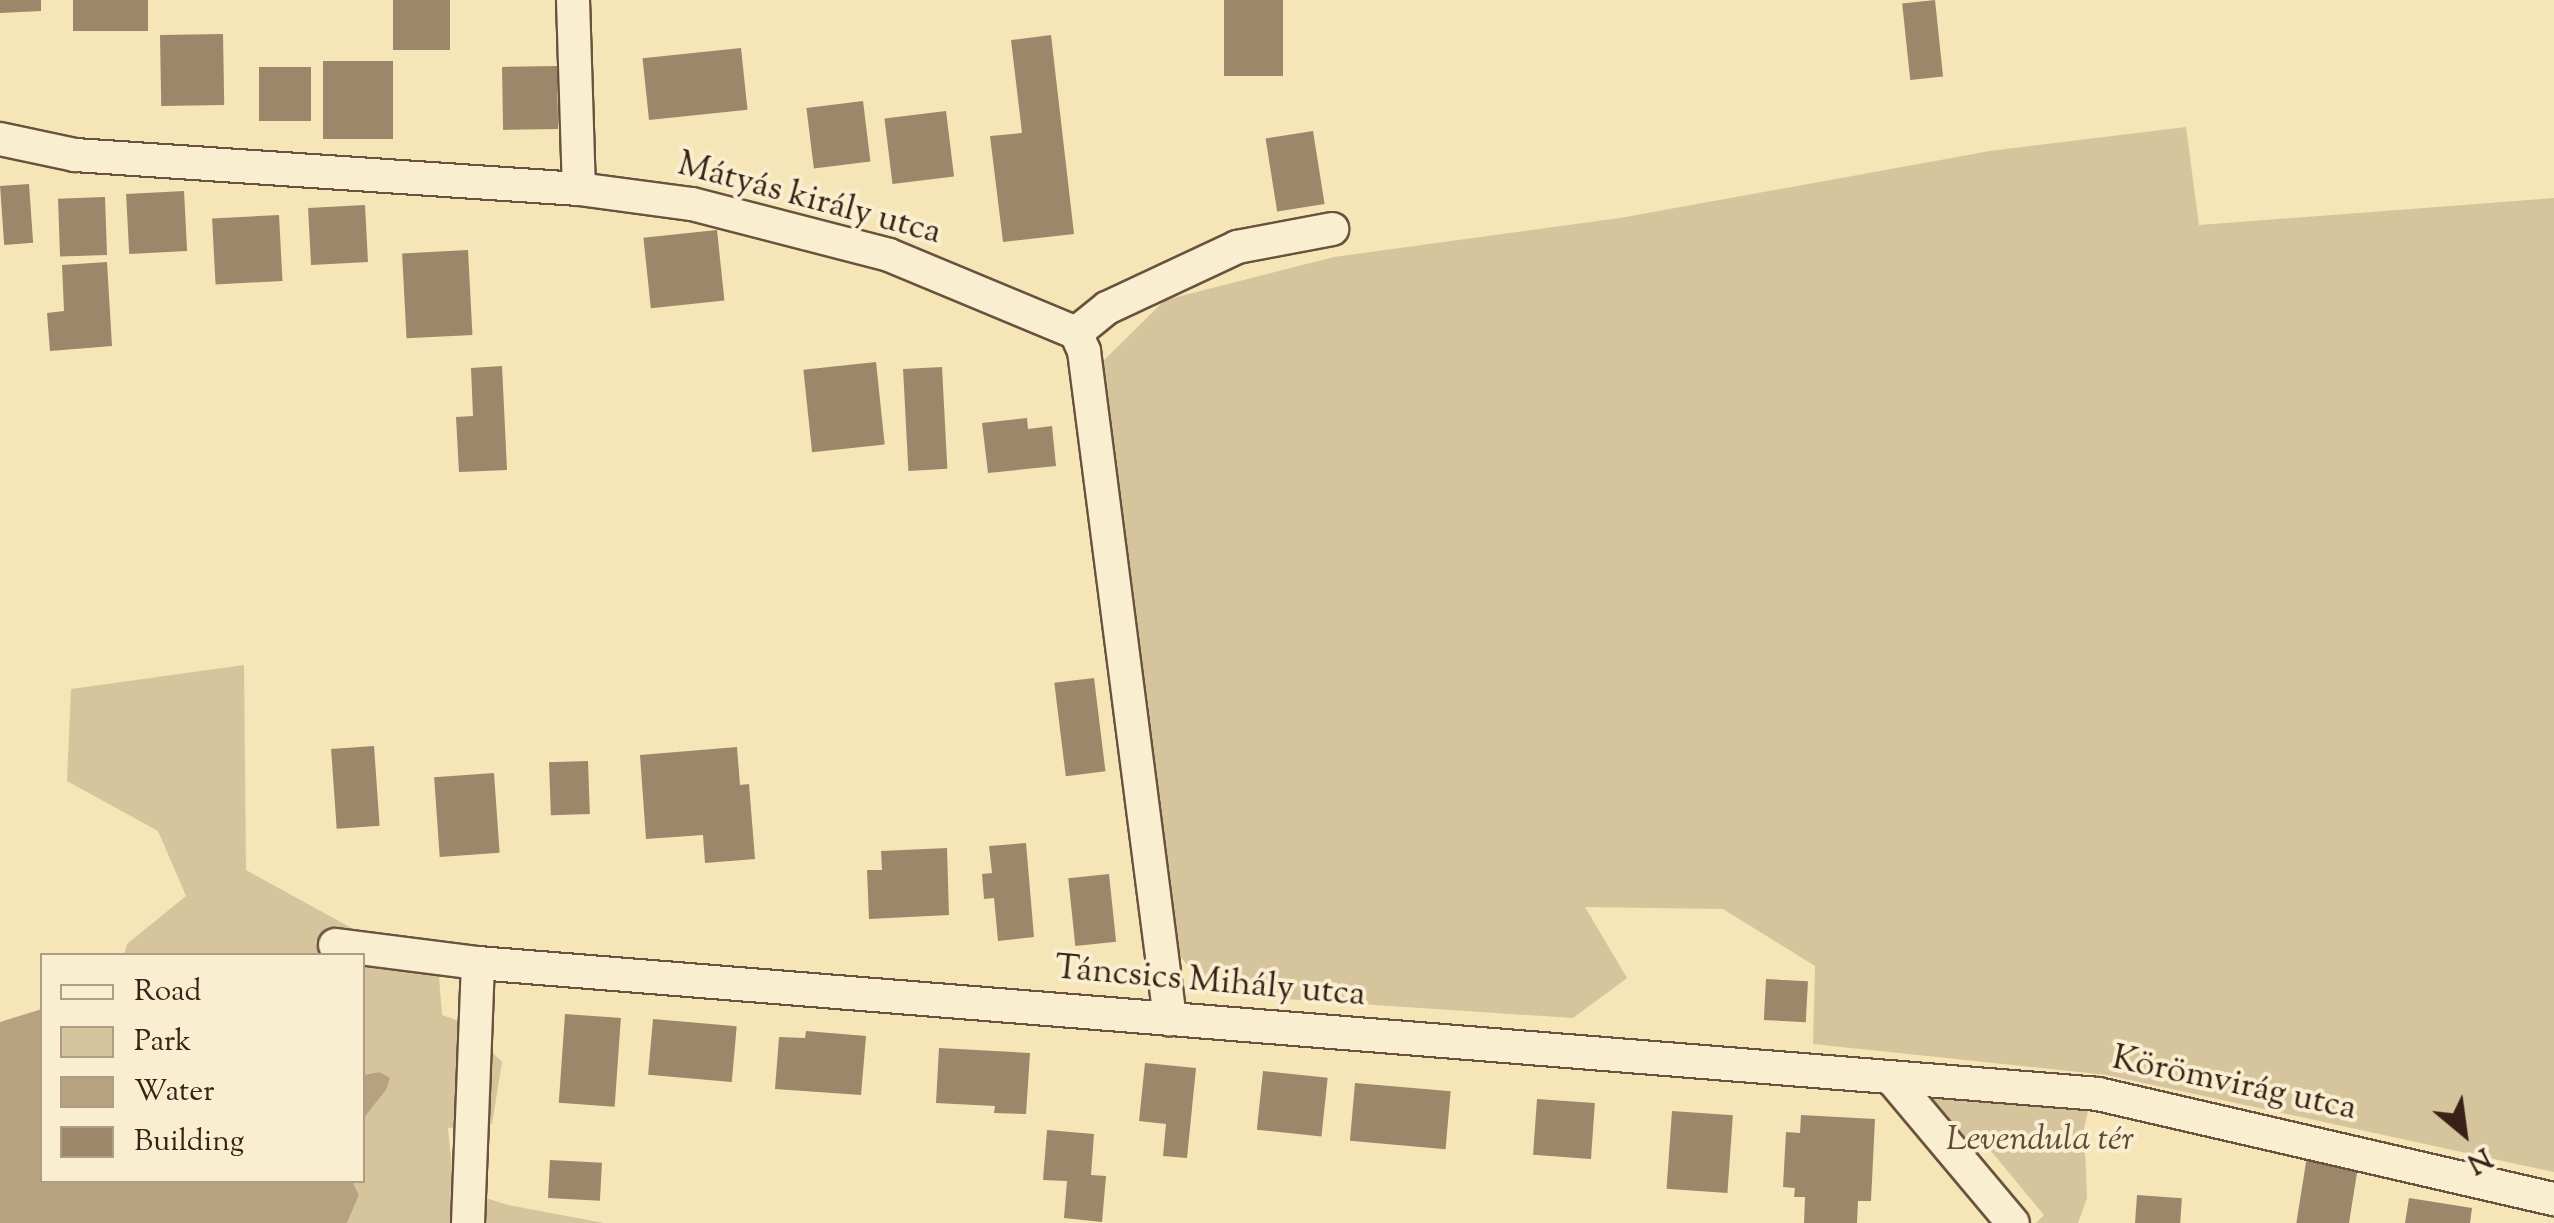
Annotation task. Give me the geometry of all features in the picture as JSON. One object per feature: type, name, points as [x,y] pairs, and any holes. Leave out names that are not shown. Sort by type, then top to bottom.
[{"type":"street","points":[[573,0],[579,189]]},
{"type":"street","name":"Mátyás király utca","points":[[0,139],[75,155],[579,189],[692,204],[889,255],[1076,332]]},
{"type":"street","points":[[1170,1019],[1084,351],[1076,332],[1107,308],[1237,248],[1332,230]]},
{"type":"street","name":"Táncsics Mihály utca","points":[[335,946],[478,963],[1892,1079]]},
{"type":"street","points":[[468,1223],[478,963]]},
{"type":"street","points":[[1892,1079],[2013,1223]]},
{"type":"street","name":"Körömvirág utca","points":[[1892,1079],[2098,1094],[2554,1199]]},
{"type":"green space","points":[[2186,127],[2199,225],[2554,198],[2554,1172],[2107,1075],[1813,1044],[1815,966],[1723,909],[1585,907],[1627,978],[1573,1018],[1208,994],[1172,944],[1095,369],[1165,300],[1334,257],[1620,218],[1990,151]]},
{"type":"green space","points":[[244,665],[246,870],[439,976],[442,1015],[462,1022],[502,1062],[492,1124],[448,1128],[454,1188],[508,1205],[604,1223],[347,1223],[359,1195],[353,1183],[365,1183],[365,1116],[386,1090],[379,1072],[365,1075],[365,953],[125,953],[127,944],[186,896],[158,831],[67,781],[71,689]]},
{"type":"green space","name":"Levendula tér","points":[[1904,1085],[2091,1099],[2084,1128],[2087,1198],[2078,1223],[2036,1223],[2044,1215],[1986,1145],[1966,1161]]},
{"type":"water","points":[[40,1010],[40,1183],[353,1183],[359,1195],[347,1223],[0,1223],[0,1022]]},
{"type":"water","points":[[379,1072],[390,1078],[386,1090],[365,1116],[365,1075]]},
{"type":"building","points":[[0,0],[41,0],[41,11],[0,13]]},
{"type":"building","points":[[73,0],[148,0],[148,31],[73,31]]},
{"type":"building","points":[[393,0],[450,0],[450,50],[393,50]]},
{"type":"building","points":[[1224,0],[1283,0],[1283,76],[1224,76]]},
{"type":"building","points":[[1935,0],[1943,77],[1910,80],[1902,3]]},
{"type":"building","points":[[223,34],[224,105],[161,106],[160,35]]},
{"type":"building","points":[[1051,35],[1074,234],[1003,242],[990,136],[1022,133],[1011,40]]},
{"type":"building","points":[[741,48],[747,110],[649,120],[643,58]]},
{"type":"building","points":[[323,61],[393,61],[393,139],[323,139]]},
{"type":"building","points":[[557,66],[558,129],[503,130],[502,67]]},
{"type":"building","points":[[259,67],[311,67],[311,121],[259,121]]},
{"type":"building","points":[[863,101],[870,162],[814,168],[806,108]]},
{"type":"building","points":[[946,111],[954,177],[893,184],[884,119]]},
{"type":"building","points":[[1313,131],[1325,204],[1277,212],[1266,139]]},
{"type":"building","points":[[29,184],[33,243],[4,245],[0,186]]},
{"type":"building","points":[[184,191],[187,251],[129,254],[126,194]]},
{"type":"building","points":[[105,197],[107,255],[60,257],[58,199]]},
{"type":"building","points":[[365,205],[368,262],[311,265],[308,208]]},
{"type":"building","points":[[279,215],[282,281],[216,284],[212,219]]},
{"type":"building","points":[[717,230],[724,301],[651,308],[643,238]]},
{"type":"building","points":[[468,250],[472,335],[407,338],[402,253]]},
{"type":"building","points":[[107,262],[112,346],[50,351],[47,313],[64,311],[62,265]]},
{"type":"building","points":[[876,362],[885,445],[812,452],[803,370]]},
{"type":"building","points":[[502,366],[507,470],[459,472],[456,417],[473,416],[471,368]]},
{"type":"building","points":[[942,367],[947,469],[908,471],[903,369]]},
{"type":"building","points":[[1027,418],[1028,429],[1052,426],[1056,466],[988,473],[982,423]]},
{"type":"building","points":[[1094,678],[1105,771],[1066,776],[1054,683]]},
{"type":"building","points":[[374,746],[380,826],[337,829],[331,749]]},
{"type":"building","points":[[737,747],[740,785],[749,784],[755,859],[705,863],[703,835],[646,839],[640,755]]},
{"type":"building","points":[[588,761],[590,814],[551,815],[549,762]]},
{"type":"building","points":[[494,773],[500,853],[440,857],[434,777]]},
{"type":"building","points":[[1026,843],[1034,937],[998,941],[994,898],[984,899],[982,874],[992,873],[989,846]]},
{"type":"building","points":[[947,848],[949,915],[869,919],[867,870],[882,870],[881,851]]},
{"type":"building","points":[[1109,874],[1116,942],[1075,946],[1068,878]]},
{"type":"building","points":[[1766,979],[1808,981],[1806,1022],[1764,1020]]},
{"type":"building","points":[[565,1014],[621,1018],[615,1107],[559,1103]]},
{"type":"building","points":[[653,1019],[737,1026],[732,1082],[648,1075]]},
{"type":"building","points":[[806,1031],[866,1036],[861,1095],[775,1089],[779,1037],[805,1038]]},
{"type":"building","points":[[939,1048],[1030,1053],[1026,1114],[994,1113],[995,1106],[936,1103]]},
{"type":"building","points":[[1145,1063],[1196,1068],[1187,1158],[1163,1156],[1166,1124],[1139,1121]]},
{"type":"building","points":[[1263,1071],[1328,1078],[1321,1136],[1257,1130]]},
{"type":"building","points":[[1355,1083],[1451,1091],[1446,1149],[1350,1141]]},
{"type":"building","points":[[1537,1099],[1595,1103],[1591,1159],[1533,1155]]},
{"type":"building","points":[[1672,1111],[1733,1115],[1727,1193],[1667,1189]]},
{"type":"building","points":[[1801,1115],[1875,1119],[1871,1201],[1858,1201],[1857,1223],[1804,1223],[1805,1197],[1794,1197],[1795,1188],[1783,1187],[1786,1132],[1800,1133]]},
{"type":"building","points":[[1047,1130],[1094,1134],[1091,1175],[1106,1176],[1102,1222],[1064,1218],[1067,1181],[1043,1180]]},
{"type":"building","points":[[2307,1156],[2358,1164],[2349,1223],[2296,1223]]},
{"type":"building","points":[[550,1160],[602,1163],[600,1201],[548,1198]]},
{"type":"building","points":[[2137,1195],[2182,1198],[2180,1223],[2135,1223]]},
{"type":"building","points":[[2409,1198],[2472,1208],[2470,1223],[2405,1223]]}]
